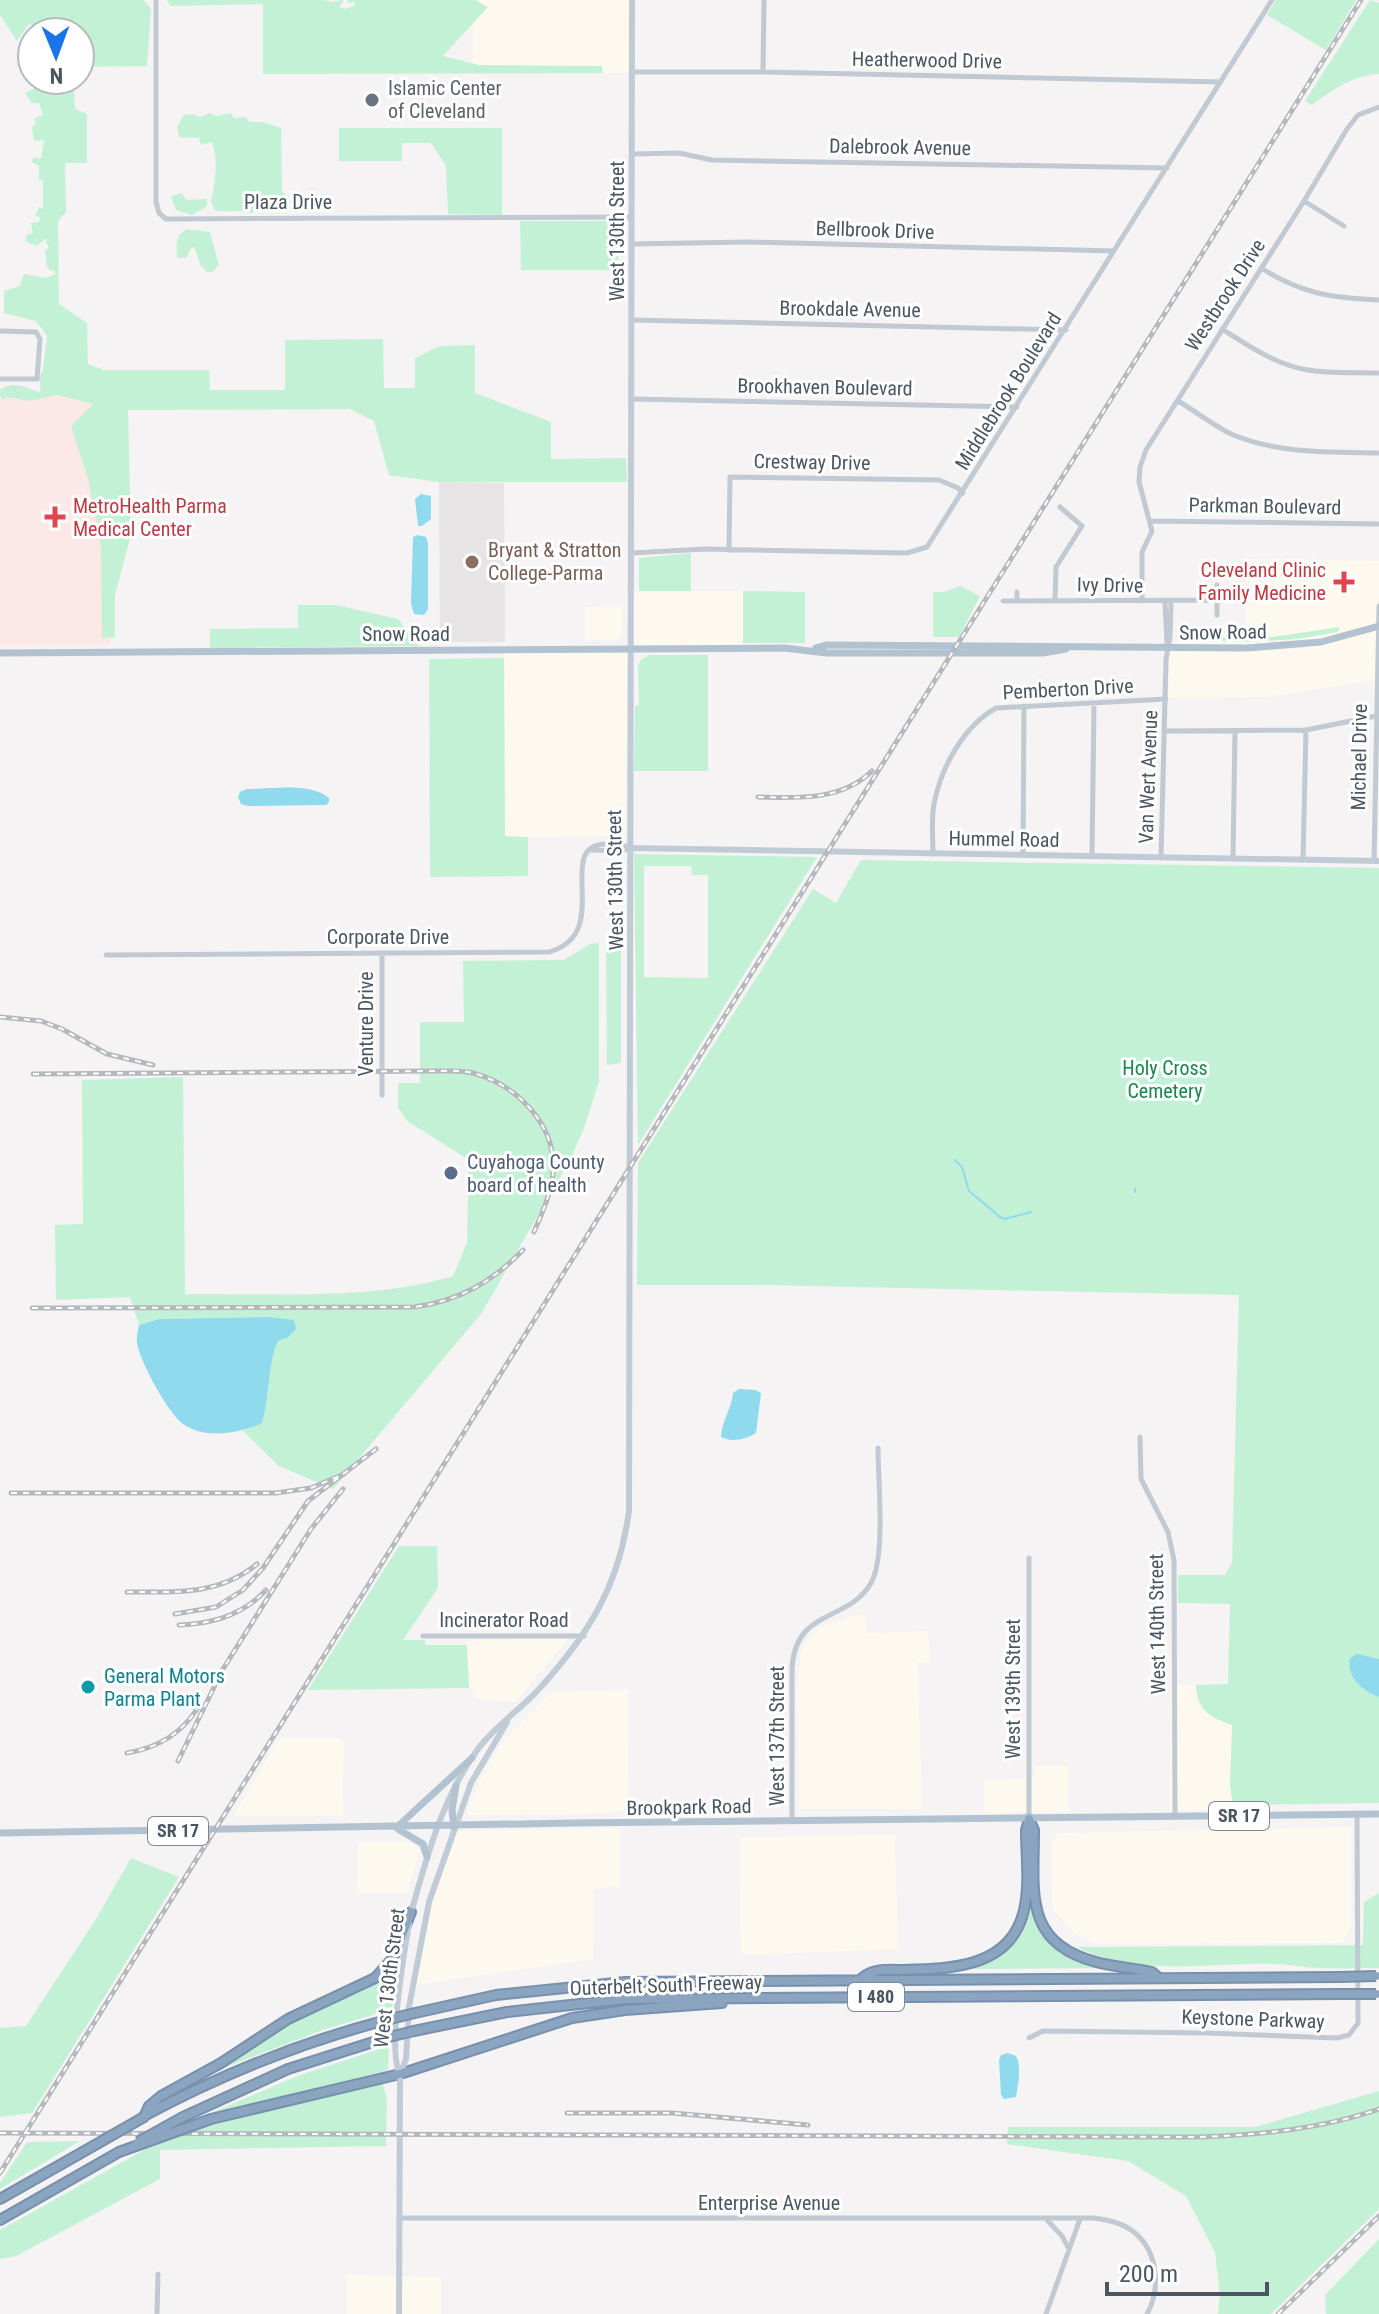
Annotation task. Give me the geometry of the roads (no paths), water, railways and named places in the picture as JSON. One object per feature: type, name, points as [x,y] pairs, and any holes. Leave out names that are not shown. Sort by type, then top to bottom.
[{"type":"highway","points":[[1029,1819],[1034,1830],[1035,1907],[1045,1932],[1056,1944],[1076,1956],[1146,1971],[1158,1978]]},
{"type":"highway","points":[[862,1979],[875,1971],[961,1966],[982,1960],[999,1950],[1013,1935],[1025,1909],[1026,1830],[1029,1819]]},
{"type":"highway","points":[[144,2117],[149,2106],[161,2096],[221,2063],[288,2019],[375,1978],[393,1958],[411,1912]]},
{"type":"highway","name":"Outerbelt South Freeway","points":[[4,2197],[144,2117],[242,2069],[390,2019],[496,1995],[585,1985],[862,1979],[1378,1976]]},
{"type":"highway","name":"Outerbelt South Freeway","points":[[0,2220],[183,2117],[288,2069],[389,2037],[481,2016],[625,1999],[1378,1994]]},
{"type":"highway","points":[[118,2152],[211,2119],[400,2074],[572,2018],[625,2010],[774,1997]]},
{"type":"main road","name":"West 130th Street","points":[[400,2074],[396,2064],[397,2033],[404,1950],[411,1912],[437,1827],[461,1776],[491,1733],[540,1689],[585,1636],[606,1594],[619,1558],[630,1505],[632,0]]},
{"type":"main road","name":"Snow Road","points":[[0,653],[811,649],[827,645],[1168,648],[1298,645],[1379,626]]},
{"type":"main road","name":"Hummel Road","points":[[629,848],[1376,861]]},
{"type":"main road","name":"West 130th Street","points":[[399,2314],[400,2074],[406,2059],[409,2007],[424,1917],[471,1783],[508,1720]]},
{"type":"main road","points":[[427,1857],[423,1844],[396,1828],[472,1758]]},
{"type":"main road","points":[[461,1776],[471,1783]]},
{"type":"main road","points":[[454,1827],[452,1810],[456,1786]]},
{"type":"main road","name":"Brookpark Road","points":[[0,1833],[1379,1814]]},
{"type":"main road","points":[[418,1887],[432,1892]]},
{"type":"main road","points":[[411,1912],[424,1917]]},
{"type":"street","name":"Plaza Drive","points":[[156,0],[156,202],[159,213],[166,219],[633,217]]},
{"type":"street","points":[[763,72],[764,0]]},
{"type":"street","name":"Middlebrook Boulevard","points":[[632,553],[729,550],[915,553],[932,542],[1272,0]]},
{"type":"street","name":"Heatherwood Drive","points":[[632,72],[1221,82]]},
{"type":"street","name":"Westbrook Drive","points":[[1150,521],[1139,482],[1146,450],[1353,122],[1358,115],[1379,107]]},
{"type":"street","name":"Dalebrook Avenue","points":[[633,154],[679,153],[712,160],[1167,168]]},
{"type":"street","points":[[1304,201],[1344,226]]},
{"type":"street","name":"Bellbrook Drive","points":[[633,244],[748,242],[1115,251]]},
{"type":"street","points":[[1261,268],[1283,282],[1308,292],[1332,298],[1379,300]]},
{"type":"street","name":"Brookdale Avenue","points":[[633,320],[1066,330]]},
{"type":"street","points":[[1222,329],[1267,357],[1288,365],[1309,370],[1379,373]]},
{"type":"street","points":[[0,331],[36,332],[40,339],[37,379],[0,379]]},
{"type":"street","name":"Brookhaven Boulevard","points":[[632,399],[1017,407]]},
{"type":"street","points":[[1178,401],[1230,433],[1268,444],[1292,450],[1379,453]]},
{"type":"street","name":"Crestway Drive","points":[[729,550],[730,477],[939,480],[963,493]]},
{"type":"street","points":[[1055,600],[1056,567],[1082,526],[1060,507]]},
{"type":"street","points":[[1142,601],[1142,552],[1152,531],[1150,521]]},
{"type":"street","name":"Parkman Boulevard","points":[[1150,521],[1379,524]]},
{"type":"street","points":[[1217,585],[1217,615]]},
{"type":"street","points":[[1017,592],[1017,601]]},
{"type":"street","name":"Ivy Drive","points":[[1003,601],[1217,600]]},
{"type":"street","name":"Van Wert Avenue","points":[[1161,858],[1170,637],[1168,601]]},
{"type":"street","name":"Michael Drive","points":[[1376,861],[1379,606]]},
{"type":"street","name":"Pemberton Drive","points":[[933,854],[933,807],[940,781],[969,728],[996,708],[1166,699]]},
{"type":"street","points":[[1092,857],[1094,703]]},
{"type":"street","points":[[1023,855],[1024,706]]},
{"type":"street","points":[[1165,731],[1306,730],[1376,716]]},
{"type":"street","points":[[1303,860],[1306,730]]},
{"type":"street","points":[[1233,859],[1235,731]]},
{"type":"street","name":"Corporate Drive","points":[[106,955],[549,952],[560,949],[574,939],[581,925],[582,867],[590,850],[623,851],[629,848]]},
{"type":"street","name":"Venture Drive","points":[[382,953],[382,1095]]},
{"type":"street","name":"West 140th Street","points":[[1140,1437],[1141,1479],[1168,1532],[1174,1560],[1175,1817]]},
{"type":"street","name":"West 137th Street","points":[[792,1822],[794,1652],[813,1623],[856,1600],[873,1577],[878,1549],[878,1448]]},
{"type":"street","name":"West 139th Street","points":[[1029,1558],[1029,1819]]},
{"type":"street","name":"Incinerator Road","points":[[423,1636],[585,1636]]},
{"type":"street","name":"Keystone Parkway","points":[[1029,2038],[1043,2031],[1337,2038],[1349,2035],[1358,2023],[1357,1815]]},
{"type":"street","name":"Enterprise Avenue","points":[[399,2218],[1108,2220],[1135,2233],[1145,2245],[1155,2271],[1156,2284],[1147,2314]]},
{"type":"street","points":[[1046,2219],[1069,2249]]},
{"type":"street","points":[[1046,2314],[1080,2219]]},
{"type":"street","points":[[157,2314],[158,2274]]},
{"type":"water","points":[[421,494],[431,496],[431,519],[418,526],[415,499]]},
{"type":"water","points":[[413,537],[426,537],[428,543],[428,609],[424,615],[414,614],[411,604]]},
{"type":"water","points":[[301,788],[321,793],[329,798],[329,802],[326,805],[248,806],[241,804],[238,797],[240,792],[247,789]]},
{"type":"water","points":[[269,1317],[294,1320],[296,1329],[287,1338],[279,1340],[275,1347],[262,1423],[222,1433],[202,1432],[183,1424],[163,1399],[143,1362],[137,1343],[139,1325],[159,1319]]},
{"type":"water","points":[[739,1389],[761,1393],[756,1433],[739,1440],[725,1439],[721,1437],[723,1425],[733,1393]]},
{"type":"water","points":[[1357,1654],[1379,1659],[1379,1697],[1361,1687],[1353,1677],[1350,1658]]},
{"type":"water","points":[[1008,2053],[1016,2056],[1019,2076],[1016,2097],[1004,2099],[1001,2095],[999,2060],[1001,2055]]},
{"type":"waterway","points":[[955,1160],[962,1167],[969,1191],[1000,1217],[1005,1219],[1031,1212]]},
{"type":"railway","points":[[0,2173],[1361,0]]},
{"type":"railway","points":[[758,797],[833,793],[860,781],[872,771]]},
{"type":"railway","points":[[0,1017],[41,1021],[107,1054],[153,1065]]},
{"type":"railway","points":[[33,1074],[473,1073],[519,1097],[541,1123],[548,1139],[553,1155],[552,1181],[534,1232]]},
{"type":"railway","points":[[32,1308],[414,1307],[446,1300],[474,1288],[499,1272],[523,1250]]},
{"type":"railway","points":[[175,1614],[216,1607],[243,1590],[263,1568],[308,1501],[376,1449]]},
{"type":"railway","points":[[11,1493],[276,1493],[311,1488],[344,1474]]},
{"type":"railway","points":[[178,1761],[223,1669],[311,1529],[343,1489]]},
{"type":"railway","points":[[127,1592],[179,1592],[211,1587],[227,1582],[257,1564]]},
{"type":"railway","points":[[179,1625],[203,1623],[237,1612],[266,1590]]},
{"type":"railway","points":[[127,1753],[148,1748],[167,1738],[184,1726],[197,1709]]},
{"type":"railway","points":[[0,2133],[1198,2137],[1290,2130],[1335,2122],[1379,2109]]},
{"type":"railway","points":[[567,2113],[672,2113],[808,2125]]},
{"type":"railway","points":[[1278,2314],[1379,2216]]},
{"type":"place","name":"Islamic Center of Cleveland","points":[[372,100]]},
{"type":"place","name":"MetroHealth Parma Medical Center","points":[[55,517]]},
{"type":"place","name":"Bryant & Stratton College-Parma","points":[[472,562]]},
{"type":"place","name":"Cleveland Clinic Family Medicine","points":[[1344,582]]},
{"type":"place","name":"Cuyahoga County board of health","points":[[451,1173]]},
{"type":"place","name":"General Motors Parma Plant","points":[[88,1687]]},
{"type":"park label","name":"Holy Cross Cemetery","points":[[1165,1080]]}]
